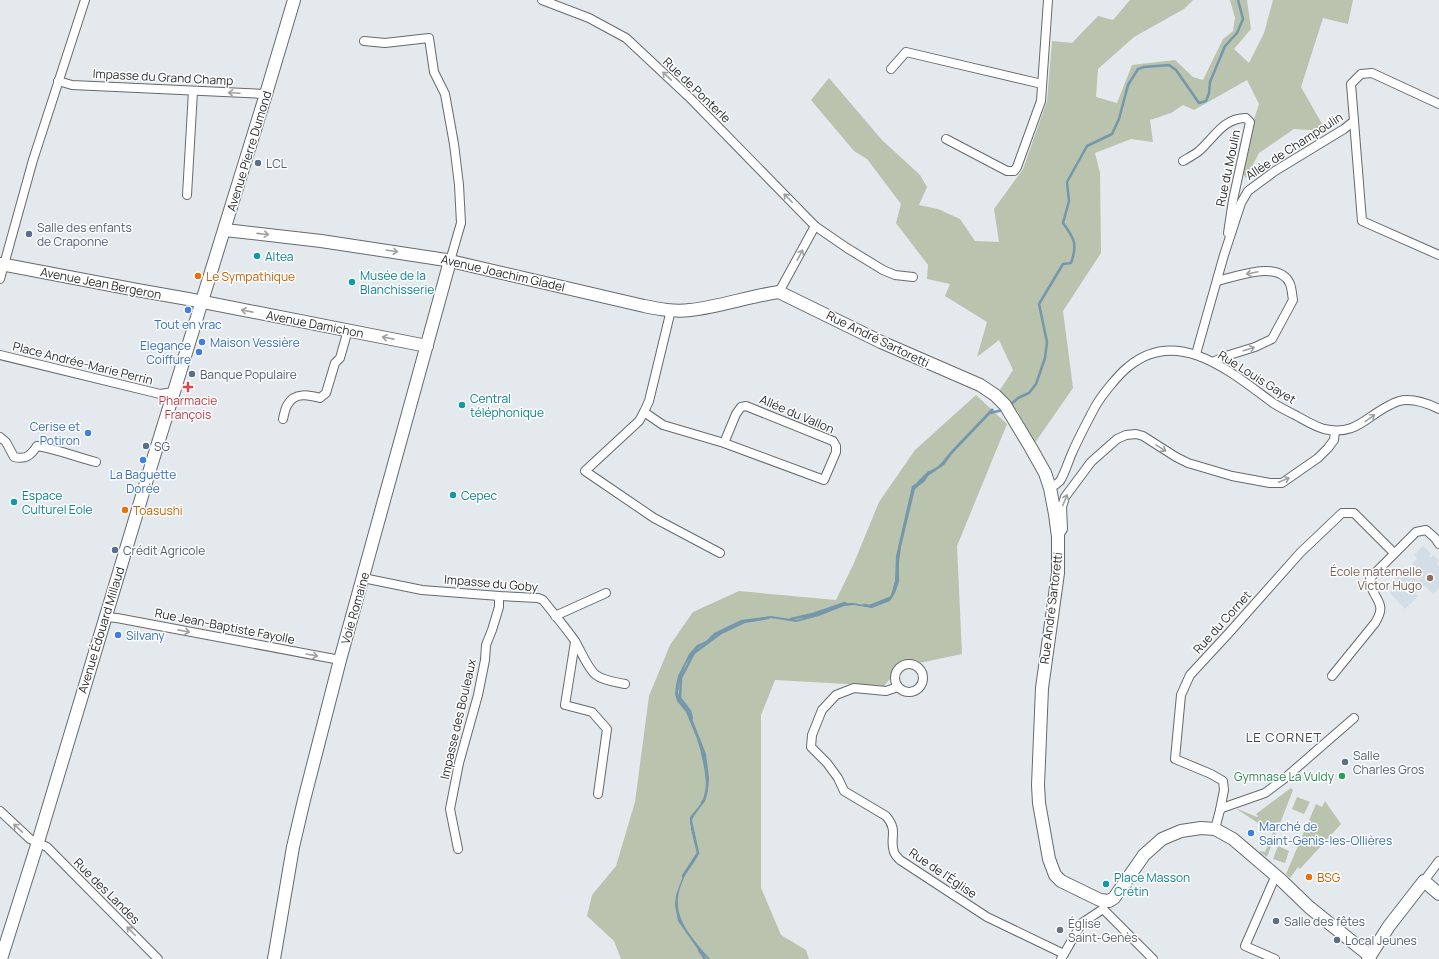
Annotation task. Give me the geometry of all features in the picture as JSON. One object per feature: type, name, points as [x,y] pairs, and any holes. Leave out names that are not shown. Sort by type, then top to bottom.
[{"type":"street","points":[[0,279],[2,264],[33,160],[85,0]]},
{"type":"street","name":"Avenue Pierre Dumond","points":[[202,302],[294,0]]},
{"type":"street","name":"Rue de Ponterle","points":[[542,0],[590,18],[626,38],[689,97],[815,226],[847,248],[884,270],[896,275],[913,278]]},
{"type":"street","points":[[946,139],[1006,171],[1014,171],[1017,167],[1041,101],[1048,0]]},
{"type":"street","points":[[364,40],[385,42],[429,38],[434,72],[445,94],[454,144],[459,185],[461,223],[450,260]]},
{"type":"street","points":[[891,69],[906,52],[1042,84]]},
{"type":"street","name":"Allée de Champoulin","points":[[1439,104],[1372,73],[1361,74],[1351,84],[1362,221],[1439,255]]},
{"type":"street","name":"Impasse du Grand Champ","points":[[58,81],[72,85],[266,94]]},
{"type":"street","points":[[187,196],[197,91]]},
{"type":"street","name":"Rue du Moulin","points":[[1183,161],[1199,151],[1221,127],[1241,118],[1246,118],[1250,122],[1233,200],[1224,255]]},
{"type":"street","name":"Allée de Champoulin","points":[[1248,191],[1276,171],[1344,129],[1354,121]]},
{"type":"street","name":"Rue du Moulin","points":[[1196,354],[1224,255],[1241,204],[1248,191]]},
{"type":"street","points":[[779,292],[815,226]]},
{"type":"street","name":"Avenue Joachim Gladel","points":[[225,230],[321,241],[450,260],[644,306],[671,310],[697,309],[762,294],[779,292]]},
{"type":"street","name":"Voie Romaine","points":[[274,959],[293,847],[340,660],[450,260]]},
{"type":"street","name":"Avenue Jean Bergeron","points":[[2,264],[202,302]]},
{"type":"street","points":[[1213,362],[1226,356],[1255,348],[1272,339],[1294,300],[1290,283],[1279,272],[1265,270],[1216,281]]},
{"type":"street","name":"Rue André Sartoretti","points":[[779,292],[888,345],[980,385],[995,395],[1007,409],[1045,473],[1050,488],[1058,537],[1058,573],[1042,688],[1038,785],[1039,803],[1049,859],[1055,875],[1104,905]]},
{"type":"street","name":"Avenue Damichon","points":[[202,302],[427,346]]},
{"type":"street","name":"Avenue Édouard Millaud","points":[[1,959],[38,842],[104,617],[202,302]]},
{"type":"street","points":[[671,310],[649,401],[644,412],[638,421],[585,471],[654,518],[720,553]]},
{"type":"street","points":[[283,419],[288,404],[294,398],[302,395],[320,398],[326,393],[335,363],[340,358],[348,330]]},
{"type":"street","name":"Rue Louis Gayet","points":[[1050,488],[1060,480],[1097,405],[1127,368],[1137,360],[1158,351],[1177,350],[1196,354],[1242,379],[1275,404],[1307,422],[1324,429],[1335,431],[1346,430],[1360,425],[1384,408],[1400,401],[1407,400],[1424,402],[1439,409]]},
{"type":"street","name":"Place Andrée-Marie Perrin","points":[[0,355],[160,394],[174,392]]},
{"type":"street","name":"Place Andrée-Marie Perrin","points":[[160,394],[169,408]]},
{"type":"street","name":"Allée du Vallon","points":[[644,412],[663,425],[724,443],[824,480],[836,452],[836,446],[832,441],[746,406],[740,407],[724,443]]},
{"type":"street","points":[[1058,537],[1063,529],[1062,507],[1065,497],[1091,462],[1117,439],[1126,435],[1136,434],[1143,436],[1188,463],[1232,476],[1270,483],[1282,482],[1318,458],[1334,440],[1335,431]]},
{"type":"street","points":[[0,437],[6,442],[14,457],[20,459],[33,453],[37,446],[46,447],[96,462]]},
{"type":"street","name":"Rue du Cornet","points":[[1220,810],[1224,790],[1223,781],[1211,774],[1175,759],[1181,694],[1190,675],[1300,553],[1342,513],[1354,513],[1394,553]]},
{"type":"street","points":[[1332,676],[1380,615],[1382,609],[1371,586],[1370,580],[1373,575],[1416,532],[1426,530],[1439,544]]},
{"type":"street","name":"Impasse du Goby","points":[[363,578],[422,590],[538,598],[543,600],[575,642],[594,674],[602,679],[608,679],[613,682],[625,684]]},
{"type":"street","points":[[555,616],[606,593]]},
{"type":"street","name":"Impasse des Bouleaux","points":[[458,849],[450,809],[459,763],[478,695],[485,660],[486,645],[499,606],[499,596]]},
{"type":"street","name":"Rue Jean-Baptiste Fayolle","points":[[104,617],[117,618],[340,660]]},
{"type":"street","points":[[575,642],[566,705],[592,712],[607,729],[598,794]]},
{"type":"street","name":"Rue de l'Église","points":[[898,687],[886,691],[854,688],[836,695],[822,710],[812,735],[811,747],[827,763],[838,778],[844,791],[886,816],[890,821],[893,828],[894,852],[900,860],[988,917],[1062,957]]},
{"type":"street","points":[[1215,829],[1220,810],[1265,793],[1285,778],[1354,718]]},
{"type":"street","name":"Rue des Landes","points":[[0,811],[30,838],[47,848],[158,959]]},
{"type":"street","points":[[1062,957],[1082,923],[1114,898],[1144,855],[1162,839],[1181,832],[1201,828],[1215,829],[1233,839],[1276,874],[1309,907],[1369,957],[1389,926],[1424,882],[1439,860]]},
{"type":"street","points":[[1275,959],[1245,946],[1276,874]]},
{"type":"street","points":[[1424,882],[1439,894]]},
{"type":"street","points":[[1104,905],[1153,959]]},
{"type":"shaded area","name":"École maternelle Victor Hugo","points":[[1423,546],[1431,553],[1429,556],[1431,558],[1433,555],[1439,561],[1436,564],[1439,567],[1439,588],[1433,594],[1424,585],[1415,593],[1418,596],[1405,609],[1390,593],[1398,585],[1394,580],[1406,568],[1417,580],[1423,575],[1412,564],[1417,559],[1414,555]]},
{"type":"green space","points":[[1130,0],[1193,0],[1184,9],[1134,37],[1098,69],[1096,97],[1117,103],[1132,65],[1175,60],[1193,77],[1203,80],[1223,39],[1233,31],[1235,18],[1230,0],[1247,0],[1251,29],[1234,49],[1249,63],[1264,33],[1273,0],[1353,0],[1348,24],[1323,18],[1301,87],[1326,131],[1294,129],[1259,153],[1246,178],[1237,165],[1245,147],[1259,104],[1247,80],[1194,110],[1183,105],[1171,113],[1150,120],[1153,142],[1131,139],[1095,153],[1100,173],[1101,253],[1063,311],[1073,388],[1032,447],[1018,412],[998,393],[1013,370],[999,340],[977,357],[987,322],[945,296],[950,284],[927,279],[928,265],[896,223],[901,204],[867,159],[854,151],[811,100],[829,78],[882,140],[920,175],[927,187],[919,205],[938,209],[960,219],[975,241],[999,242],[994,209],[1023,169],[1047,101],[1052,41],[1072,43],[1098,16],[1113,20]]},
{"type":"green space","points":[[976,395],[1007,424],[957,546],[962,654],[900,667],[884,686],[775,680],[761,715],[761,888],[781,935],[806,950],[809,959],[621,959],[614,941],[587,916],[592,895],[616,866],[635,802],[649,696],[670,645],[693,612],[739,591],[836,600],[854,563],[879,502],[915,450]]},
{"type":"green space","points":[[1291,788],[1293,790],[1267,857],[1260,851],[1265,852],[1273,833],[1235,808],[1257,817],[1258,816],[1256,814]]},
{"type":"green space","points":[[1297,797],[1310,802],[1304,814],[1292,809]]},
{"type":"green space","points":[[1325,801],[1341,824],[1300,869],[1298,867],[1290,878],[1286,874],[1316,804],[1322,807]]},
{"type":"green space","points":[[1278,846],[1289,851],[1285,863],[1273,859]]},
{"type":"water","points":[[992,408],[994,410],[952,454],[944,465],[928,476],[925,481],[915,489],[901,547],[899,582],[890,601],[872,608],[854,605],[844,606],[819,616],[796,622],[771,618],[739,623],[716,635],[698,648],[686,664],[681,676],[678,692],[680,700],[689,711],[706,754],[709,778],[705,801],[692,820],[699,853],[680,887],[678,910],[687,930],[710,959],[708,959],[699,951],[678,921],[675,905],[676,895],[684,873],[698,853],[690,823],[690,817],[704,800],[707,781],[706,769],[697,739],[686,712],[677,701],[675,694],[678,676],[689,654],[697,645],[706,641],[714,633],[741,620],[771,616],[797,620],[843,603],[871,606],[890,598],[895,581],[896,556],[912,486],[922,480],[928,472],[937,467]]},
{"type":"waterway","points":[[1009,406],[1018,398],[1029,393],[1036,384],[1045,358],[1047,342],[1039,304],[1063,264],[1071,263],[1074,251],[1074,242],[1063,223],[1069,201],[1067,182],[1087,146],[1112,134],[1119,119],[1128,85],[1138,69],[1144,67],[1169,65],[1176,70],[1199,103],[1206,101],[1209,93],[1210,82],[1225,46],[1237,33],[1243,19],[1238,0]]},
{"type":"waterway","points":[[990,413],[1003,410]]},
{"type":"waterway","points":[[918,483],[929,472]]},
{"type":"waterway","points":[[864,605],[870,606],[891,597]]},
{"type":"waterway","points":[[791,619],[813,614],[845,603]]},
{"type":"waterway","points":[[692,718],[690,711],[680,698],[681,678],[694,653],[721,633],[744,622],[768,618]]},
{"type":"waterway","points":[[702,753],[707,785],[705,798],[702,803]]},
{"type":"waterway","points":[[683,876],[698,853],[692,828]]},
{"type":"waterway","points":[[699,950],[705,959]]},
{"type":"place","name":"LCL","points":[[258,163]]},
{"type":"place","name":"Salle des enfants de Craponne","points":[[29,234]]},
{"type":"place","name":"Altea","points":[[257,256]]},
{"type":"place","name":"Le Sympathique","points":[[198,276]]},
{"type":"place","name":"Musée de la Blanchisserie","points":[[352,282]]},
{"type":"place","name":"Tout en vrac","points":[[188,310]]},
{"type":"place","name":"Maison Vessière","points":[[202,342]]},
{"type":"place","name":"Elegance Coiffure","points":[[199,352]]},
{"type":"place","name":"Banque Populaire","points":[[192,374]]},
{"type":"place","name":"Pharmacie François","points":[[188,387]]},
{"type":"place","name":"Central téléphonique","points":[[462,405]]},
{"type":"place","name":"Cerise et Potiron","points":[[88,433]]},
{"type":"place","name":"SG","points":[[146,446]]},
{"type":"place","name":"La Baguette Dorée","points":[[143,460]]},
{"type":"place","name":"Cepec","points":[[453,495]]},
{"type":"place","name":"Espace Culturel Eole","points":[[14,502]]},
{"type":"place","name":"Toasushi","points":[[125,510]]},
{"type":"place","name":"Crédit Agricole","points":[[115,550]]},
{"type":"place","name":"École maternelle Victor Hugo","points":[[1430,578]]},
{"type":"place","name":"Silvany","points":[[118,635]]},
{"type":"place","name":"Salle Charles Gros","points":[[1345,762]]},
{"type":"place","name":"Gymnase La Vuldy","points":[[1342,776]]},
{"type":"place","name":"Marché de Saint-Genis-les-Ollières","points":[[1251,833]]},
{"type":"place","name":"BSG","points":[[1309,877]]},
{"type":"place","name":"Place Masson Crétin","points":[[1106,884]]},
{"type":"place","name":"Salle des fêtes","points":[[1276,921]]},
{"type":"place","name":"Église Saint-Genès","points":[[1060,930]]},
{"type":"place","name":"Local Jeunes","points":[[1337,940]]},
{"type":"district","name":"LE CORNET","points":[[1284,737]]}]
